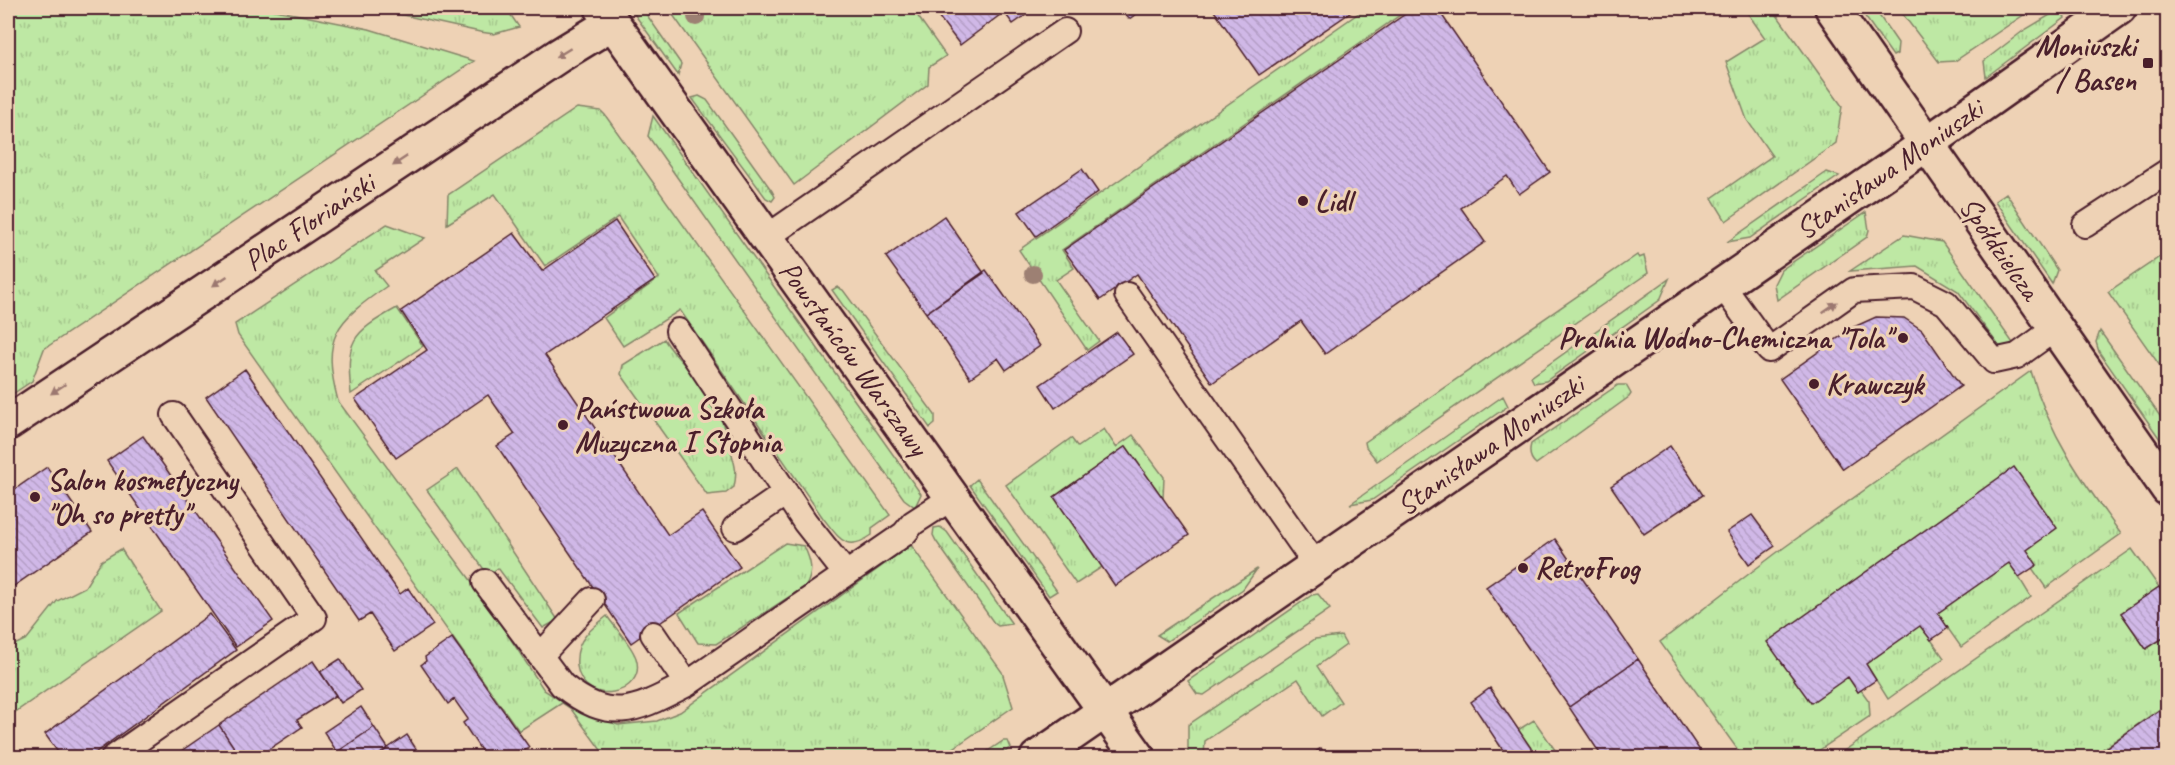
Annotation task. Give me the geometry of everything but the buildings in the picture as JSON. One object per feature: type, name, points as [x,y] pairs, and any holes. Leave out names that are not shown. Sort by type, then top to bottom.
[{"type":"street","name":"Spółdzielcza","points":[[1832,8],[2168,489]]},
{"type":"street","name":"Stanisława Moniuszki","points":[[1037,758],[1928,143],[2119,8]]},
{"type":"street","name":"Powstańców Warszawy","points":[[607,15],[1107,710],[1139,758]]},
{"type":"street","name":"Plac Floriański","points":[[8,423],[558,56],[607,15]]},
{"type":"lane","points":[[767,237],[1065,32]]},
{"type":"lane","points":[[2085,225],[2168,171]]},
{"type":"lane","points":[[1722,285],[1769,350],[1854,290],[1914,287],[1946,303],[1994,361],[2017,356],[2056,328]]},
{"type":"lane","points":[[1127,296],[1316,566]]},
{"type":"lane","points":[[678,330],[786,494],[846,574]]},
{"type":"lane","points":[[113,758],[314,618],[174,415]]},
{"type":"lane","points":[[735,528],[786,494]]},
{"type":"lane","points":[[485,582],[561,685],[578,698],[604,710],[641,708],[687,684],[953,497]]},
{"type":"lane","points":[[540,656],[591,600]]},
{"type":"lane","points":[[653,634],[687,684]]},
{"type":"green space","points":[[8,8],[265,8],[369,29],[474,61],[44,349],[32,381],[8,397]]},
{"type":"green space","points":[[371,8],[506,8],[519,27],[494,34]]},
{"type":"green space","points":[[630,8],[642,8],[681,64],[678,75]]},
{"type":"green space","points":[[668,8],[912,8],[946,56],[929,67],[928,84],[794,185]]},
{"type":"green space","points":[[1366,8],[1410,8],[1062,250],[1074,268],[1056,280],[1099,341],[1087,350],[1019,250]]},
{"type":"green space","points":[[1744,8],[1772,8],[1842,106],[1836,143],[1726,221],[1712,198],[1772,156],[1747,120],[1726,62],[1765,38]]},
{"type":"green space","points":[[1859,8],[1874,8],[1898,43],[1897,54],[1893,56]]},
{"type":"green space","points":[[1898,8],[1931,8],[1936,14],[1945,8],[2034,8],[1955,61],[1939,62]]},
{"type":"green space","points":[[2060,9],[2065,18],[1986,77],[1984,61],[2023,31]]},
{"type":"green space","points":[[699,96],[707,100],[772,191],[775,197],[772,201],[766,198],[692,98]]},
{"type":"green space","points":[[577,108],[601,111],[605,115],[890,515],[872,528],[872,535],[856,543],[850,543],[834,532],[680,310],[623,346],[604,318],[659,278],[618,217],[545,266],[495,194],[447,224],[448,195]]},
{"type":"green space","points":[[653,116],[921,494],[915,507],[904,499],[648,136]]},
{"type":"green space","points":[[1827,172],[1839,176],[1750,238],[1727,242]]},
{"type":"green space","points":[[2006,193],[2057,270],[2052,284],[1995,201]]},
{"type":"green space","points":[[1866,212],[1869,230],[1867,237],[1777,300],[1774,284],[1781,270]]},
{"type":"green space","points":[[387,224],[425,238],[375,271],[387,286],[355,310],[344,321],[337,333],[332,346],[331,361],[338,401],[481,594],[544,690],[572,708],[618,725],[657,721],[680,712],[911,545],[1002,672],[1013,707],[939,758],[606,757],[571,709],[562,703],[519,731],[238,335],[235,324]]},
{"type":"green space","points":[[1904,235],[1942,242],[2015,346],[1999,346],[1958,291],[1917,266],[1850,271]]},
{"type":"green space","points":[[2167,252],[2167,376],[2108,292]]},
{"type":"green space","points":[[1637,255],[1639,258],[1644,256],[1648,273],[1377,461],[1366,447],[1365,442]]},
{"type":"green space","points":[[1669,279],[1660,300],[1546,381],[1534,383],[1531,377]]},
{"type":"green space","points":[[837,287],[843,290],[935,415],[935,424],[930,428],[832,290]]},
{"type":"green space","points":[[397,308],[423,346],[351,394],[349,361],[354,340],[369,325]]},
{"type":"green space","points":[[2100,331],[2167,426],[2167,449],[2099,352],[2096,342]]},
{"type":"green space","points":[[664,339],[705,388],[720,416],[736,471],[734,487],[726,493],[707,495],[621,374],[623,365]]},
{"type":"green space","points":[[2031,371],[2047,416],[2068,457],[2121,534],[2046,588],[2032,568],[2026,550],[1848,676],[1858,692],[1861,690],[1869,701],[1870,716],[1809,757],[1743,757],[1660,642],[1775,554]]},
{"type":"green space","points":[[1618,385],[1626,385],[1631,394],[1629,397],[1536,464],[1534,462],[1530,455],[1531,444]]},
{"type":"green space","points":[[1503,396],[1508,406],[1372,500],[1350,504]]},
{"type":"green space","points":[[1104,429],[1116,447],[1133,435],[1164,477],[1163,499],[1126,446],[1054,497],[1102,567],[1076,584],[1006,485],[1071,438],[1078,447]]},
{"type":"green space","points":[[458,469],[558,620],[543,628],[498,568],[488,575],[427,490]]},
{"type":"green space","points":[[977,479],[1057,591],[1049,596],[970,485]]},
{"type":"green space","points":[[940,527],[947,532],[1012,624],[998,626],[994,623],[936,541],[933,535],[934,528]]},
{"type":"green space","points":[[785,543],[804,546],[811,566],[806,586],[716,644],[698,643],[679,613]]},
{"type":"green space","points":[[121,549],[161,611],[8,717],[8,648],[27,639],[57,601],[85,587],[101,561]]},
{"type":"green space","points":[[2132,549],[2159,587],[2121,613],[2146,649],[2167,635],[2167,704],[2091,757],[1834,758]]},
{"type":"green space","points":[[2009,561],[2031,597],[1961,647],[1937,613]]},
{"type":"green space","points":[[1257,569],[1243,589],[1167,641],[1157,635]]},
{"type":"green space","points":[[1318,594],[1330,609],[1204,695],[1197,694],[1188,681],[1312,595]]},
{"type":"green space","points":[[607,616],[634,653],[637,671],[633,681],[624,688],[613,692],[601,692],[590,688],[582,680],[577,658],[584,638]]},
{"type":"green space","points":[[1920,624],[1944,658],[1888,699],[1866,664]]},
{"type":"green space","points":[[1341,636],[1346,645],[1317,666],[1341,702],[1322,716],[1298,679],[1205,741],[1204,757],[1188,757],[1188,725],[1315,639]]},
{"type":"green space","points":[[1534,720],[1560,757],[1552,757],[1546,749],[1537,757],[1518,730]]},
{"type":"green space","points":[[1003,741],[1008,741],[1011,748],[997,757],[979,757]]},
{"type":"place","name":"Moniuszki / Basen","points":[[2148,63]]},
{"type":"place","name":"Lidl","points":[[1303,201]]},
{"type":"place","name":"Pralnia Wodno-Chemiczna \"Tola\"","points":[[1903,338]]},
{"type":"place","name":"Krawczyk","points":[[1814,384]]},
{"type":"place","name":"Państwowa Szkoła Muzyczna I Stopnia","points":[[563,425]]},
{"type":"place","name":"Salon kosmetyczny \"Oh so pretty\"","points":[[35,497]]},
{"type":"place","name":"RetroFrog","points":[[1523,568]]}]
